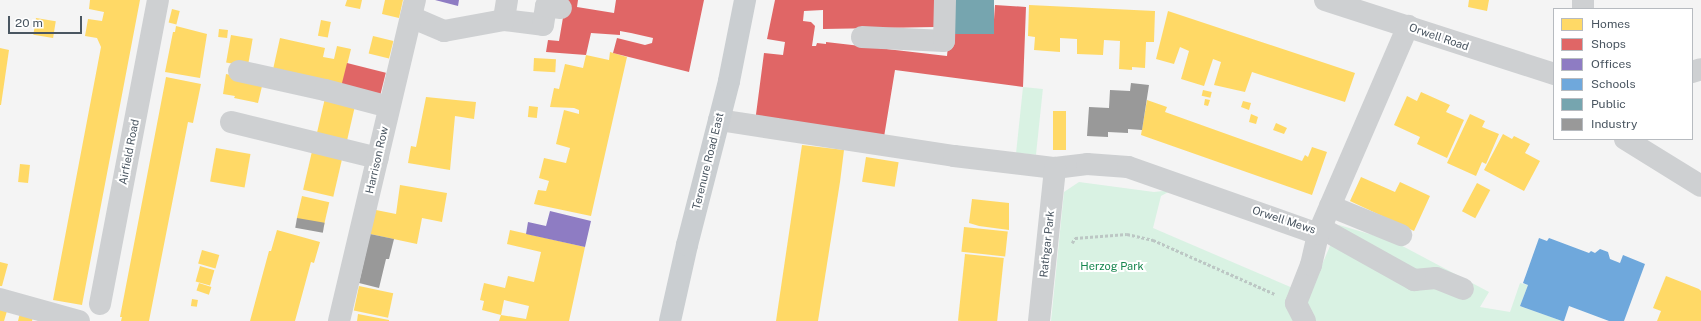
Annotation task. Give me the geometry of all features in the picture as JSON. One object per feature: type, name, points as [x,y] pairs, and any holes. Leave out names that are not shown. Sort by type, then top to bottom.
[{"type":"main road","name":"Terenure Road East","points":[[670,321],[687,245],[729,81],[745,0]]},
{"type":"street","name":"Airfield Road","points":[[100,304],[158,0]]},
{"type":"street","points":[[862,37],[944,41],[945,0]]},
{"type":"street","name":"Orwell Road","points":[[1325,0],[1408,26],[1531,68],[1553,74]]},
{"type":"street","points":[[413,9],[444,31],[506,10],[543,26],[546,6],[561,8]]},
{"type":"street","name":"Harrison Row","points":[[339,321],[413,9]]},
{"type":"street","name":"Orwell Mews","points":[[719,120],[954,156],[1055,168],[1087,164],[1128,167],[1320,231],[1408,26]]},
{"type":"street","points":[[239,71],[325,90],[389,107]]},
{"type":"street","points":[[231,122],[378,158]]},
{"type":"street","points":[[1627,140],[1672,170],[1701,186]]},
{"type":"street","points":[[1650,140],[1672,170]]},
{"type":"street","name":"Rathgar Park","points":[[1039,321],[1055,168]]},
{"type":"street","points":[[1330,206],[1401,235]]},
{"type":"street","points":[[1301,312],[1320,231],[1414,280],[1436,278],[1463,289]]},
{"type":"street","points":[[0,299],[79,321]]},
{"type":"path","points":[[1069,249],[1075,238],[1127,234],[1153,240],[1301,312]]},
{"type":"green space","points":[[1023,87],[1043,89],[1036,155],[1016,153]]},
{"type":"green space","name":"Herzog Park","points":[[1079,182],[1154,192],[1172,190],[1161,196],[1153,228],[1309,295],[1339,225],[1393,241],[1489,292],[1480,307],[1510,312],[1520,283],[1528,285],[1520,306],[1562,321],[1051,321],[1064,192]]},
{"type":"building: Homes","points":[[90,0],[140,0],[82,305],[53,300],[101,47],[97,38],[85,36],[88,19],[102,21],[104,12],[89,9]]},
{"type":"building: Homes","points":[[347,0],[362,0],[360,9],[345,6]]},
{"type":"building: Homes","points":[[385,0],[403,0],[399,18],[382,14]]},
{"type":"building: Homes","points":[[1469,0],[1489,0],[1487,11],[1468,7]]},
{"type":"building: Homes","points":[[1029,5],[1155,11],[1154,42],[1146,42],[1145,68],[1132,67],[1132,70],[1119,69],[1120,41],[1104,40],[1103,55],[1077,54],[1077,39],[1060,38],[1060,52],[1034,50],[1035,37],[1028,36]]},
{"type":"building: Homes","points":[[172,9],[180,11],[176,25],[169,23]]},
{"type":"building: Homes","points":[[1168,11],[1355,73],[1345,102],[1252,72],[1245,92],[1214,85],[1221,62],[1213,59],[1204,86],[1181,79],[1189,51],[1180,47],[1174,64],[1156,59]]},
{"type":"building: Homes","points":[[36,18],[56,21],[53,38],[33,35]]},
{"type":"building: Homes","points":[[321,20],[331,22],[328,38],[318,36]]},
{"type":"building: Homes","points":[[176,26],[207,34],[200,78],[165,72],[173,32],[175,32]]},
{"type":"building: Homes","points":[[219,29],[228,30],[227,38],[218,37]]},
{"type":"building: Homes","points":[[231,35],[253,39],[248,66],[226,63]]},
{"type":"building: Homes","points":[[373,36],[393,41],[389,59],[369,53]]},
{"type":"building: Homes","points":[[280,38],[325,48],[323,57],[334,59],[337,46],[351,49],[341,90],[272,74]]},
{"type":"building: Homes","points":[[0,48],[9,50],[1,105],[0,105]]},
{"type":"building: Homes","points":[[610,52],[627,57],[591,216],[534,204],[538,190],[546,191],[549,181],[539,178],[544,158],[566,163],[570,148],[556,144],[564,110],[579,114],[579,110],[574,108],[550,107],[554,88],[559,89],[565,64],[583,68],[586,55],[609,60]]},
{"type":"building: Homes","points":[[534,58],[556,59],[555,72],[533,71]]},
{"type":"building: Homes","points":[[226,74],[263,82],[258,103],[223,94]]},
{"type":"building: Homes","points":[[166,77],[201,84],[193,123],[188,122],[149,321],[121,321],[122,317],[120,317]]},
{"type":"building: Homes","points":[[1203,90],[1212,92],[1210,98],[1202,96]]},
{"type":"building: Homes","points":[[1421,92],[1450,105],[1446,112],[1464,120],[1447,158],[1417,144],[1420,137],[1394,125],[1407,96],[1417,101]]},
{"type":"building: Homes","points":[[426,97],[476,102],[474,119],[455,116],[450,170],[408,163],[411,146],[416,147]]},
{"type":"building: Homes","points":[[325,98],[355,105],[346,146],[316,139]]},
{"type":"building: Homes","points":[[1205,99],[1210,100],[1208,106],[1204,105]]},
{"type":"building: Homes","points":[[1147,100],[1167,107],[1165,112],[1302,161],[1305,155],[1308,157],[1312,147],[1327,152],[1312,195],[1141,135]]},
{"type":"building: Homes","points":[[1243,101],[1251,103],[1249,110],[1241,107]]},
{"type":"building: Homes","points":[[529,106],[538,107],[537,118],[528,117]]},
{"type":"building: Homes","points":[[1053,111],[1066,111],[1066,150],[1053,150]]},
{"type":"building: Homes","points":[[1251,114],[1258,117],[1256,124],[1249,122]]},
{"type":"building: Homes","points":[[1470,114],[1485,121],[1482,127],[1499,134],[1486,164],[1482,162],[1476,176],[1447,163]]},
{"type":"building: Homes","points":[[1276,123],[1287,128],[1284,134],[1273,130]]},
{"type":"building: Homes","points":[[1503,134],[1512,139],[1514,136],[1530,144],[1525,153],[1540,161],[1524,191],[1484,170]]},
{"type":"building: Homes","points":[[802,145],[844,150],[840,182],[818,321],[776,321]]},
{"type":"building: Homes","points":[[313,147],[343,154],[333,197],[303,190]]},
{"type":"building: Homes","points":[[216,148],[250,154],[245,188],[210,181]]},
{"type":"building: Homes","points":[[866,157],[899,162],[895,187],[862,182]]},
{"type":"building: Homes","points":[[20,164],[30,165],[28,183],[18,182]]},
{"type":"building: Homes","points":[[1361,177],[1395,192],[1400,182],[1430,196],[1414,231],[1350,201]]},
{"type":"building: Homes","points":[[1477,183],[1490,190],[1475,218],[1462,211]]},
{"type":"building: Homes","points":[[400,185],[447,193],[442,222],[422,218],[417,244],[370,234],[376,210],[396,214]]},
{"type":"building: Homes","points":[[302,196],[329,202],[324,225],[297,218]]},
{"type":"building: Homes","points":[[972,199],[1009,203],[1009,230],[979,226],[969,223]]},
{"type":"building: Homes","points":[[964,227],[1008,232],[1005,256],[961,252]]},
{"type":"building: Homes","points":[[277,230],[320,242],[314,263],[311,262],[295,321],[250,321],[269,251],[271,251]]},
{"type":"building: Homes","points":[[510,230],[585,247],[569,321],[499,321],[501,315],[482,310],[484,301],[480,300],[484,283],[505,288],[508,276],[534,282],[541,252],[507,244]],"holes":[[[504,300],[529,306],[526,319],[501,315]]]},
{"type":"building: Homes","points":[[202,250],[219,255],[215,268],[198,263]]},
{"type":"building: Homes","points":[[965,254],[1004,258],[997,321],[958,321]]},
{"type":"building: Homes","points":[[0,262],[8,264],[2,286],[0,286]]},
{"type":"building: Homes","points":[[200,266],[214,270],[210,286],[196,281]]},
{"type":"building: Homes","points":[[1666,276],[1701,291],[1701,321],[1657,321],[1661,311],[1653,308]]},
{"type":"building: Homes","points":[[199,283],[211,287],[209,295],[197,291]]},
{"type":"building: Homes","points":[[359,286],[393,293],[388,318],[354,310]]},
{"type":"building: Homes","points":[[192,299],[198,300],[197,307],[191,306]]},
{"type":"building: Homes","points":[[0,308],[7,311],[4,321],[0,321]]},
{"type":"building: Homes","points":[[20,313],[33,317],[32,321],[18,321]]},
{"type":"building: Homes","points":[[358,314],[389,320],[389,321],[357,321]]},
{"type":"building: Shops","points":[[566,0],[578,0],[577,7],[614,13],[616,0],[704,0],[689,72],[613,53],[617,38],[645,45],[652,43],[653,38],[620,31],[620,35],[591,33],[586,55],[546,52],[548,40],[559,41]]},
{"type":"building: Shops","points":[[775,0],[934,0],[935,27],[823,29],[823,10],[804,11],[803,21],[811,22],[815,26],[812,46],[816,46],[817,43],[826,44],[826,42],[947,56],[949,34],[993,34],[995,5],[1026,7],[1023,87],[895,70],[884,137],[755,122],[764,53],[783,55],[785,42],[767,39]]},
{"type":"building: Shops","points":[[347,63],[386,73],[379,100],[340,90]]},
{"type":"building: Offices","points":[[435,0],[459,0],[458,6]]},
{"type":"building: Offices","points":[[550,211],[591,221],[585,247],[526,234],[528,222],[546,226]]},
{"type":"building: Schools","points":[[1539,238],[1547,241],[1549,238],[1589,253],[1591,251],[1595,253],[1600,249],[1608,252],[1610,259],[1620,263],[1623,255],[1645,264],[1624,321],[1609,321],[1569,306],[1564,321],[1562,321],[1520,306],[1528,285],[1523,283]]},
{"type":"building: Public","points":[[950,0],[994,0],[994,34],[950,34]]},
{"type":"building: Industry","points":[[1131,83],[1149,85],[1142,130],[1128,129],[1128,133],[1108,132],[1108,137],[1087,136],[1089,107],[1109,108],[1110,90],[1130,91]]},
{"type":"building: Industry","points":[[297,218],[325,223],[323,233],[295,228]]},
{"type":"building: Industry","points":[[370,234],[394,239],[389,259],[386,259],[379,288],[359,283]]}]
